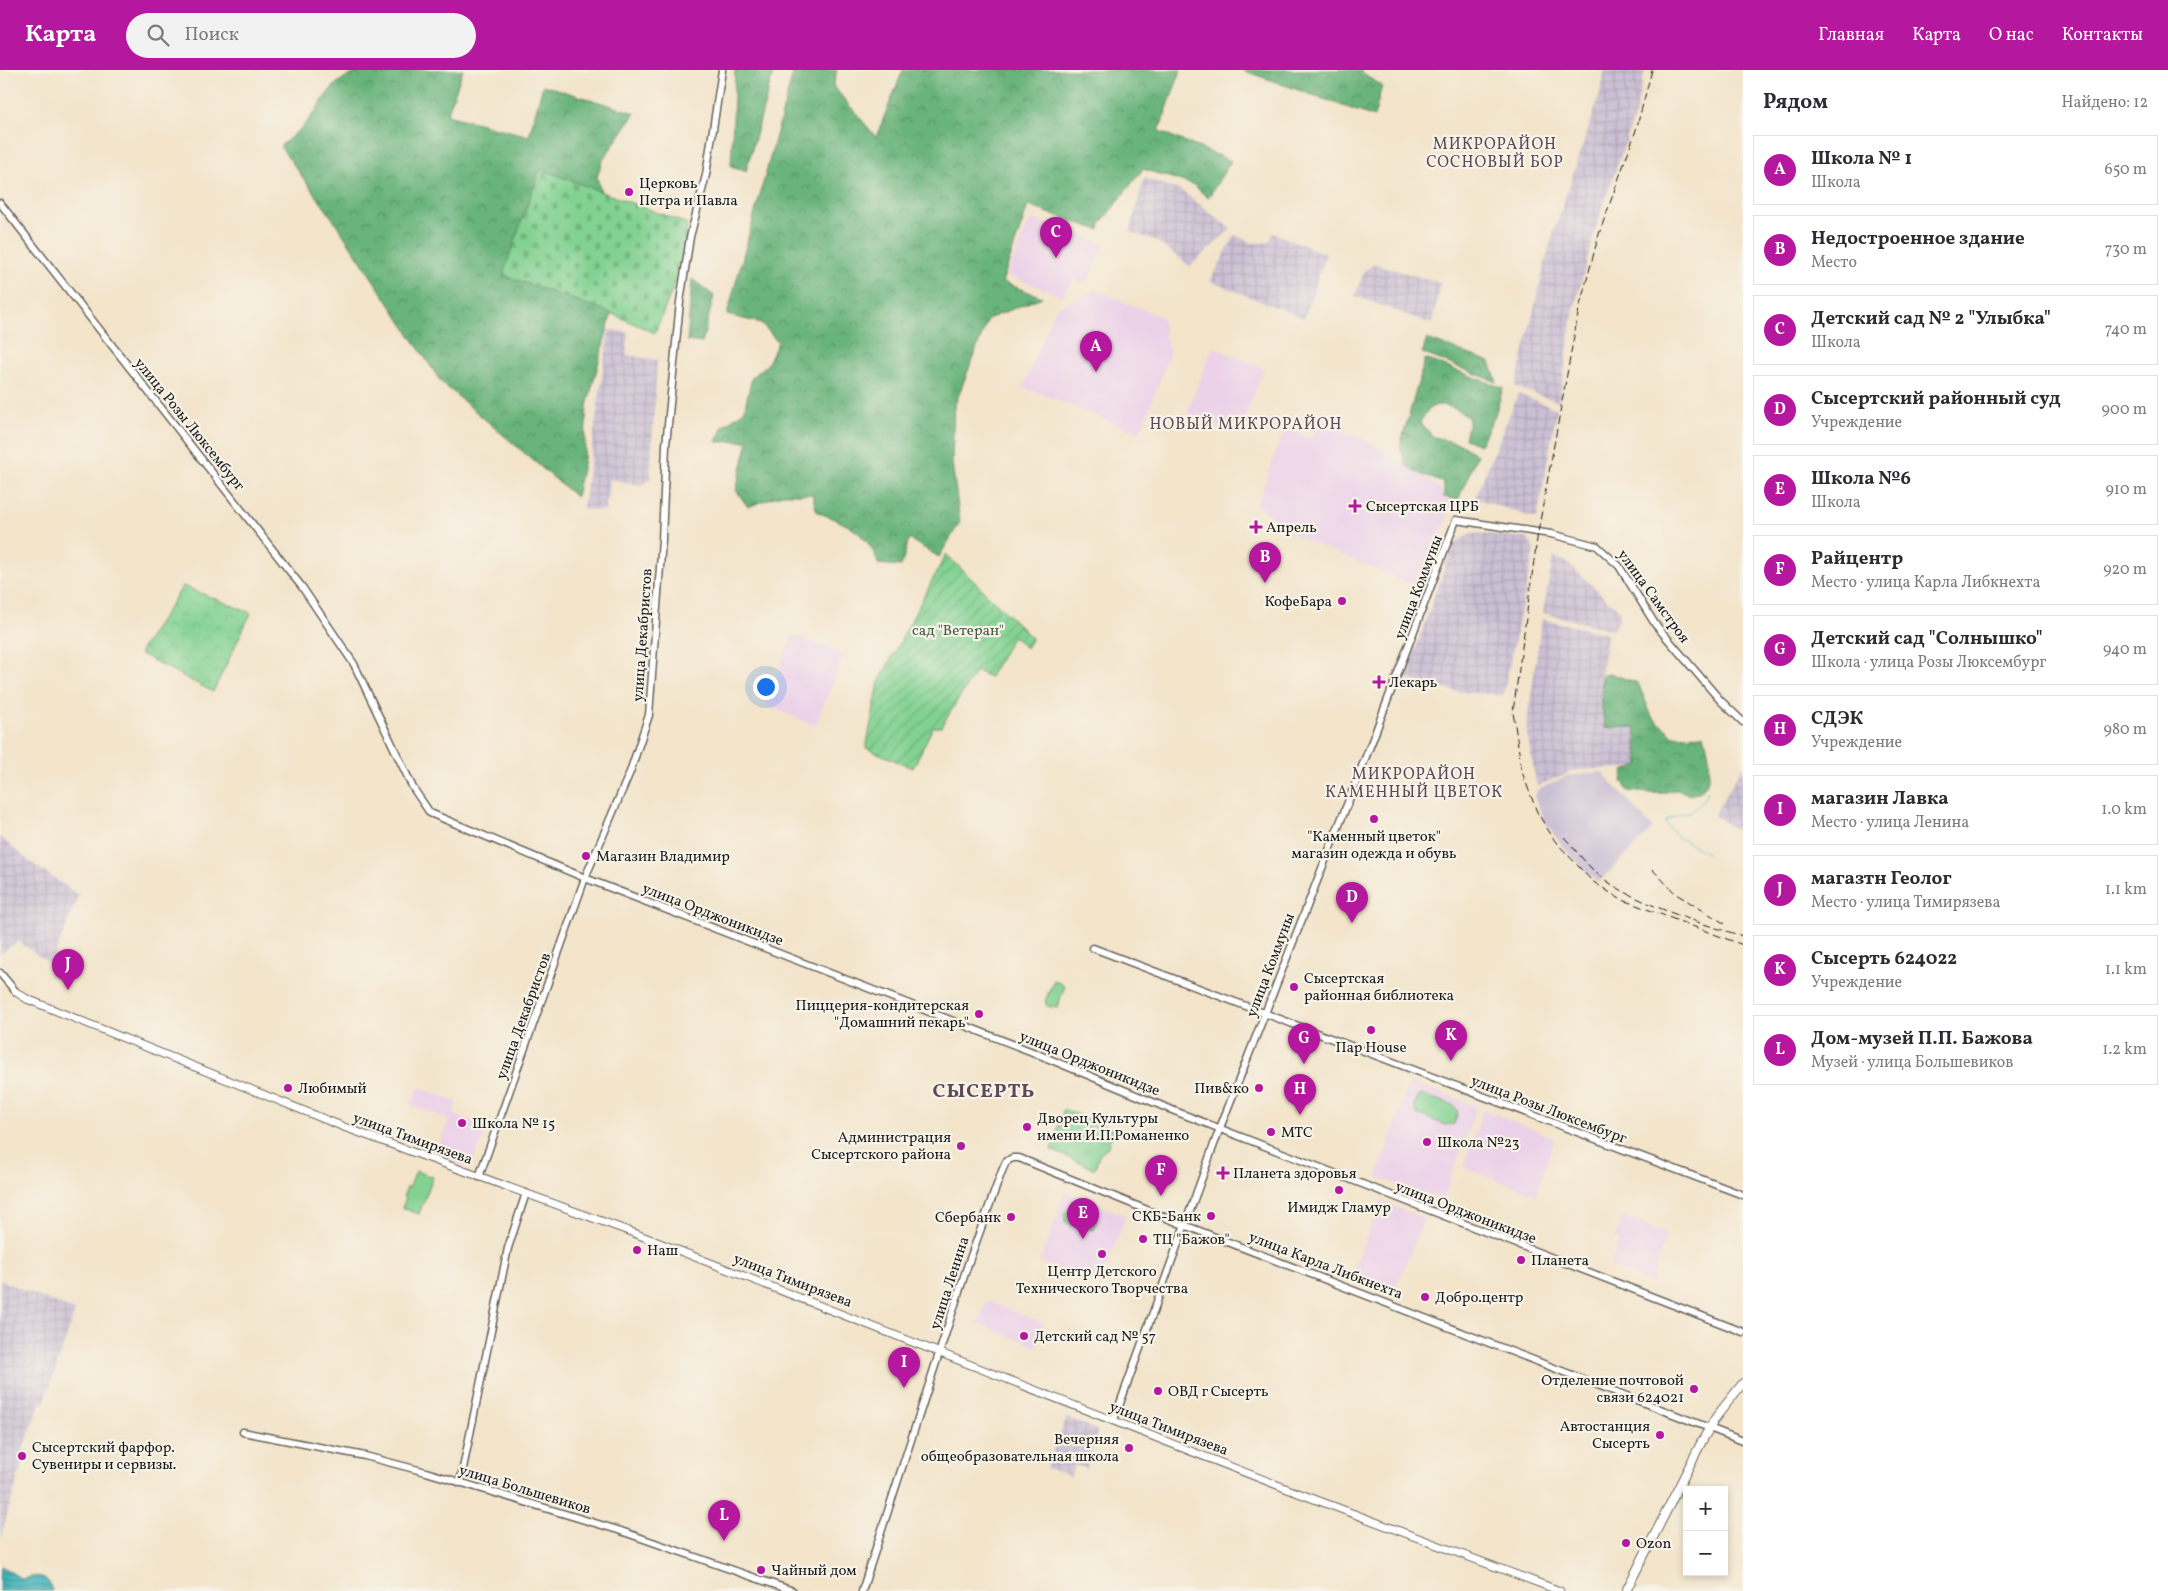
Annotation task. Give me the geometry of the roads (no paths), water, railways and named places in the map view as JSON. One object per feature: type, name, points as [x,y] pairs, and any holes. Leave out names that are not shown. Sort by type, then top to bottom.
[{"type":"main road","name":"улица Тимирязева","points":[[16,992],[27,999],[344,1127],[526,1193],[1290,1490],[1560,1591]]},
{"type":"main road","points":[[1626,1591],[1710,1428],[1743,1382]]},
{"type":"street","name":"улица Декабристов","points":[[479,1177],[585,878],[630,772],[649,715],[662,540],[666,445],[680,302],[689,240],[706,175],[722,70]]},
{"type":"street","name":"улица Розы Люксембург","points":[[0,203],[302,587],[354,664],[412,788],[430,813]]},
{"type":"street","name":"улица Самстроя","points":[[1456,520],[1587,542],[1608,554],[1618,566],[1655,624],[1720,700],[1743,722]]},
{"type":"street","name":"улица Коммуны","points":[[1114,1420],[1220,1128],[1456,520]]},
{"type":"street","name":"улица Орджоникидзе","points":[[430,813],[585,878],[891,997],[1431,1212],[1743,1332]]},
{"type":"street","name":"улица Розы Люксембург","points":[[1093,948],[1743,1195]]},
{"type":"street","points":[[0,973],[16,992]]},
{"type":"street","name":"улица Карла Либкнехта","points":[[1012,1158],[1019,1158],[1184,1225],[1743,1441]]},
{"type":"street","name":"улица Ленина","points":[[862,1591],[978,1236],[1002,1171],[1006,1162],[1012,1158]]},
{"type":"street","points":[[460,1482],[508,1248],[526,1193]]},
{"type":"street","name":"улица Большевиков","points":[[243,1432],[365,1456],[460,1482],[618,1530],[793,1591]]},
{"type":"water","points":[[1,1566],[22,1579],[37,1576],[45,1578],[52,1591],[0,1591]]},
{"type":"waterway","points":[[1708,791],[1703,800],[1694,809],[1665,822],[1676,836],[1709,854]]},
{"type":"railway","points":[[1652,70],[1636,130],[1599,234],[1579,309],[1538,532],[1513,712],[1522,772],[1537,812],[1555,841],[1592,881],[1620,899],[1743,945]]},
{"type":"railway","points":[[1564,837],[1591,868],[1615,887],[1669,912],[1743,936]]},
{"type":"railway","points":[[1652,869],[1676,894],[1727,925]]},
{"type":"place","name":"Церковь Петра и Павла","points":[[629,192]]},
{"type":"place","name":"Детский сад № 2 \"Улыбка\"","points":[[1056,258]]},
{"type":"place","name":"Школа № 1","points":[[1096,372]]},
{"type":"place","name":"Сысертская ЦРБ","points":[[1355,506]]},
{"type":"place","name":"Апрель","points":[[1256,527]]},
{"type":"place","name":"Недостроенное здание","points":[[1265,583]]},
{"type":"place","name":"КофеБара","points":[[1342,601]]},
{"type":"place","name":"Лекарь","points":[[1379,682]]},
{"type":"place","name":"\"Каменный цветок\" магазин одежда и обувь","points":[[1374,819]]},
{"type":"place","name":"Магазин Владимир","points":[[586,856]]},
{"type":"place","name":"Сысертский районный суд","points":[[1352,923]]},
{"type":"place","name":"Сысертская районная библиотека","points":[[1294,987]]},
{"type":"place","name":"магазтн Геолог","points":[[68,990]]},
{"type":"place","name":"Пиццерия-кондитерская \"Домашний пекарь\"","points":[[979,1014]]},
{"type":"place","name":"Пар House","points":[[1371,1030]]},
{"type":"place","name":"Сысерть 624022","points":[[1451,1061]]},
{"type":"place","name":"Детский сад \"Солнышко\"","points":[[1304,1064]]},
{"type":"place","name":"Любимый","points":[[288,1088]]},
{"type":"place","name":"Пив&ко","points":[[1259,1088]]},
{"type":"place","name":"СДЭК","points":[[1300,1115]]},
{"type":"place","name":"Школа № 15","points":[[462,1123]]},
{"type":"place","name":"Дворец Культуры имени И.П.Романенко","points":[[1027,1127]]},
{"type":"place","name":"МТС","points":[[1271,1132]]},
{"type":"place","name":"Школа №23","points":[[1427,1142]]},
{"type":"place","name":"Администрация Сысертского района","points":[[961,1146]]},
{"type":"place","name":"Планета здоровья","points":[[1223,1173]]},
{"type":"place","name":"Имидж Гламур","points":[[1339,1190]]},
{"type":"place","name":"Райцентр","points":[[1161,1196]]},
{"type":"place","name":"СКБ-Банк","points":[[1211,1216]]},
{"type":"place","name":"Сбербанк","points":[[1011,1217]]},
{"type":"place","name":"Школа №6","points":[[1083,1239]]},
{"type":"place","name":"ТЦ \"Бажов\"","points":[[1143,1239]]},
{"type":"place","name":"Наш","points":[[637,1250]]},
{"type":"place","name":"Центр Детского Технического Творчества","points":[[1102,1254]]},
{"type":"place","name":"Планета","points":[[1521,1260]]},
{"type":"place","name":"Добро.центр","points":[[1425,1297]]},
{"type":"place","name":"Детский сад № 57","points":[[1024,1336]]},
{"type":"place","name":"магазин Лавка","points":[[904,1388]]},
{"type":"place","name":"Отделение почтовой связи 624021","points":[[1694,1389]]},
{"type":"place","name":"ОВД г Сысерть","points":[[1158,1391]]},
{"type":"place","name":"Автостанция Сысерть","points":[[1660,1435]]},
{"type":"place","name":"Вечерняя общеобразовательная школа","points":[[1129,1448]]},
{"type":"place","name":"Сысертский фарфор. Сувениры и сервизы.","points":[[22,1456]]},
{"type":"place","name":"Дом-музей П.П. Бажова","points":[[724,1541]]},
{"type":"place","name":"Ozon","points":[[1626,1543]]},
{"type":"place","name":"Чайный дом","points":[[761,1570]]},
{"type":"district","name":"МИКРОРАЙОН СОСНОВЫЙ БОР","points":[[1495,152]]},
{"type":"district","name":"НОВЫЙ МИКРОРАЙОН","points":[[1246,423]]},
{"type":"district","name":"МИКРОРАЙОН КАМЕННЫЙ ЦВЕТОК","points":[[1414,782]]},
{"type":"district","name":"СЫСЕРТЬ","points":[[984,1090]]},
{"type":"park label","name":"сад \"Ветеран\"","points":[[958,630]]}]
